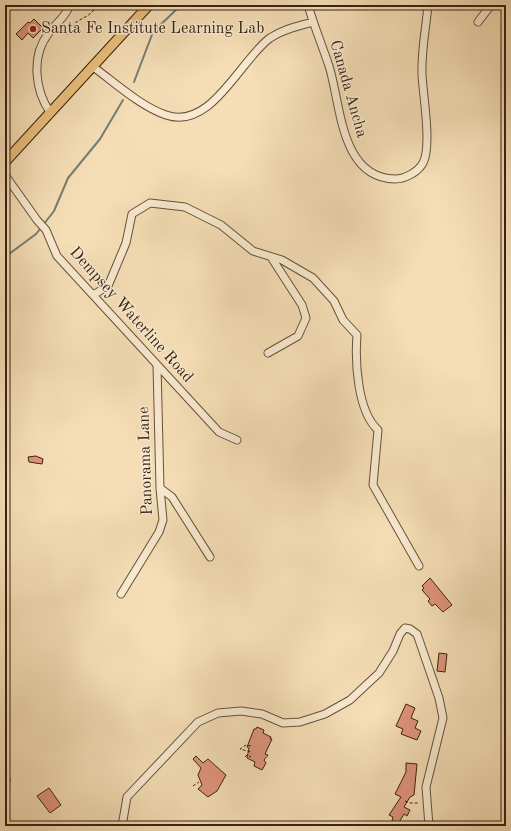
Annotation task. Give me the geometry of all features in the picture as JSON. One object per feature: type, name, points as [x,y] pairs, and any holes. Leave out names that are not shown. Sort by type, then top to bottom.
[{"type":"main road","points":[[5,162],[149,5]]},
{"type":"street","points":[[50,112],[43,99],[39,85],[38,54],[43,40],[61,21],[70,5]]},
{"type":"street","name":"Canada Ancha","points":[[308,5],[329,66],[343,127],[350,148],[360,163],[370,172],[383,177],[397,179],[413,174],[423,162],[426,148],[422,74],[428,5]]},
{"type":"street","points":[[478,22],[491,5]]},
{"type":"street","points":[[92,66],[155,111],[171,117],[183,117],[199,112],[210,104],[252,56],[270,38],[288,30],[313,22]]},
{"type":"street","name":"Dempsey Waterline Road","points":[[5,175],[37,220],[46,230],[57,256],[219,432],[237,440]]},
{"type":"street","points":[[93,295],[108,286],[126,243],[132,214],[150,203],[185,207],[220,225],[253,251],[282,260],[313,278],[334,301],[342,320],[357,335],[356,353],[362,399],[373,426],[378,430],[373,485],[419,566]]},
{"type":"street","points":[[268,353],[298,336],[306,318],[302,305],[271,257]]},
{"type":"street","name":"Panorama Lane","points":[[121,594],[161,526],[163,520],[160,488],[157,365]]},
{"type":"street","points":[[160,488],[172,497],[210,557]]},
{"type":"street","points":[[122,826],[127,797],[162,758],[198,722],[218,713],[240,711],[262,714],[283,723],[300,722],[325,714],[350,700],[379,673],[393,651],[400,634],[405,628],[410,629],[417,634],[439,698],[443,718],[426,786],[429,826]]},
{"type":"path","points":[[67,35],[69,27],[94,11],[97,5]]},
{"type":"path","points":[[251,746],[246,744],[240,749],[251,752]]},
{"type":"path","points":[[245,757],[246,755],[251,757]]},
{"type":"path","points":[[193,786],[199,782]]},
{"type":"path","points":[[405,801],[418,804],[424,802]]},
{"type":"building","name":"Santa Fe Institute Learning Lab","points":[[34,19],[43,28],[33,38],[28,33],[22,40],[16,34],[28,22],[30,23]]},
{"type":"building","points":[[36,456],[43,459],[42,464],[29,462],[28,457]]},
{"type":"building","points":[[430,578],[452,605],[443,612],[435,604],[432,606],[428,601],[430,599],[422,590],[424,588],[422,586]]},
{"type":"building","points":[[439,653],[447,654],[445,672],[437,671]]},
{"type":"building","points":[[406,704],[415,708],[411,718],[418,721],[415,728],[421,731],[417,740],[401,734],[403,729],[396,726]]},
{"type":"building","points":[[257,727],[264,730],[263,733],[272,739],[265,754],[268,755],[264,760],[266,763],[262,770],[254,766],[255,762],[247,758],[249,748],[247,747],[254,729]]},
{"type":"building","points":[[196,756],[203,763],[208,759],[226,775],[217,791],[208,797],[198,789],[202,785],[198,775],[201,768],[193,759]]},
{"type":"building","points":[[406,763],[417,764],[414,795],[410,797],[404,807],[410,810],[407,816],[404,814],[398,824],[392,821],[393,817],[389,815],[401,797],[395,794],[406,772]]},
{"type":"building","points":[[49,788],[61,805],[50,813],[37,796]]},
{"type":"waterway","points":[[134,82],[153,32],[181,5]]},
{"type":"waterway","points":[[5,257],[36,234],[54,211],[68,178],[100,139],[123,100]]},
{"type":"waterway","points":[[5,765],[10,781],[5,786]]},
{"type":"place","name":"Santa Fe Institute Learning Lab","points":[[33,29]]}]
